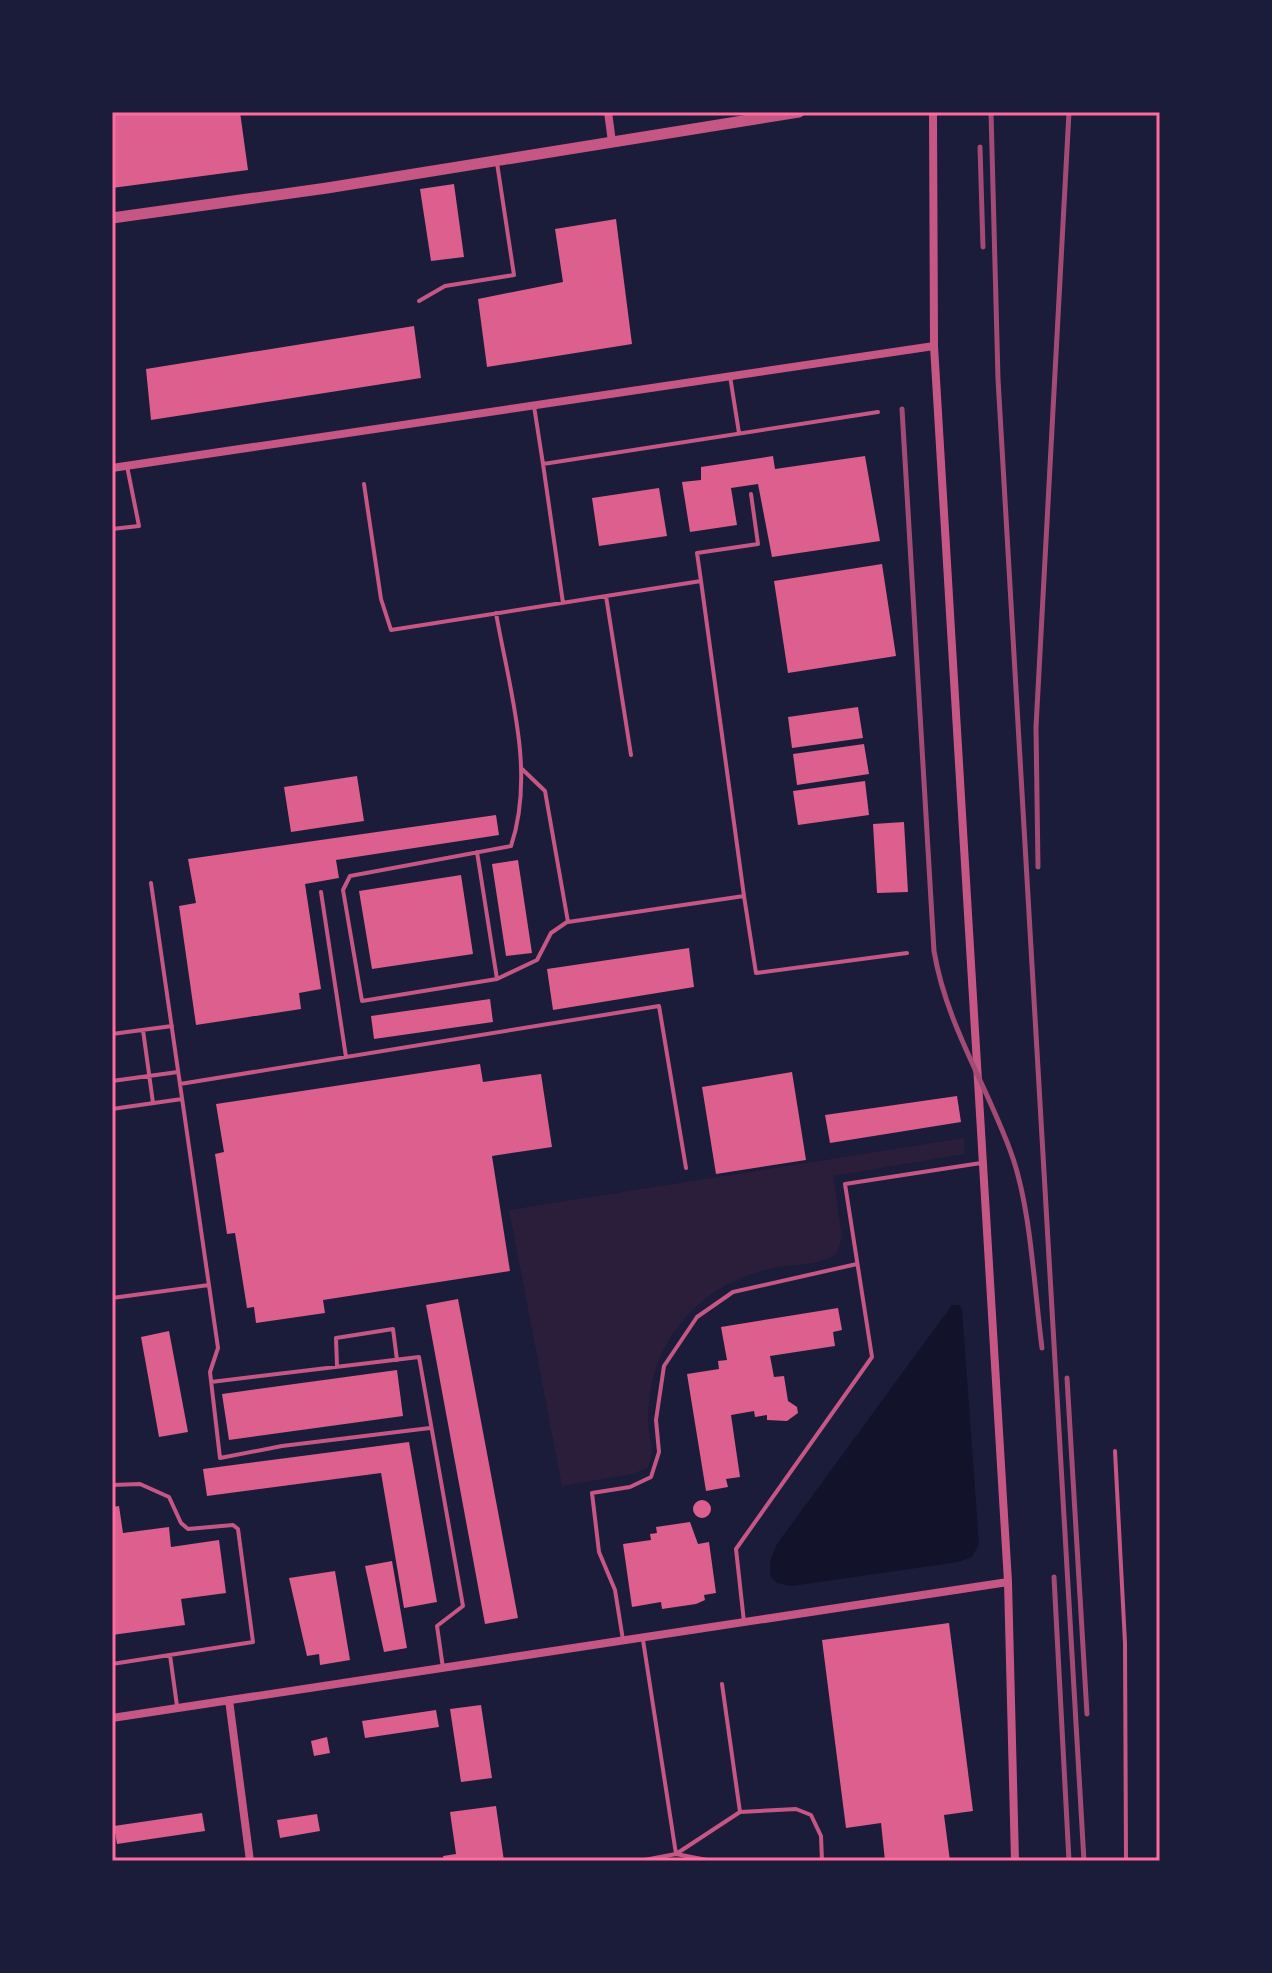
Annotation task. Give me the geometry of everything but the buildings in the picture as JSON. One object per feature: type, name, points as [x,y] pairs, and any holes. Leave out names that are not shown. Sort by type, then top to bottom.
[{"type":"street","points":[[608,112],[612,142]]},
{"type":"street","points":[[112,218],[799,112]]},
{"type":"street","points":[[933,112],[934,346],[1008,1582],[1015,1861]]},
{"type":"street","points":[[112,468],[934,346]]},
{"type":"street","points":[[112,1718],[1008,1582]]},
{"type":"street","points":[[229,1700],[250,1861]]},
{"type":"lane","points":[[419,301],[445,286],[514,275],[497,160]]},
{"type":"lane","points":[[730,376],[739,433]]},
{"type":"lane","points":[[534,406],[563,603]]},
{"type":"lane","points":[[543,464],[878,412]]},
{"type":"lane","points":[[112,529],[139,526],[127,466]]},
{"type":"lane","points":[[364,484],[381,599],[391,630],[701,581]]},
{"type":"lane","points":[[751,494],[758,544],[697,553],[756,973],[907,953]]},
{"type":"lane","points":[[606,596],[631,755]]},
{"type":"lane","points":[[496,613],[522,769],[517,827],[511,846],[350,876],[343,890],[362,1001],[497,979],[537,960],[551,933],[568,922],[744,896]]},
{"type":"lane","points":[[522,769],[545,791],[568,922]]},
{"type":"lane","points":[[477,852],[497,979]]},
{"type":"lane","points":[[151,883],[218,1348],[210,1372],[220,1458],[282,1446],[430,1428]]},
{"type":"lane","points":[[321,892],[346,1057]]},
{"type":"lane","points":[[180,1084],[659,1006],[686,1168]]},
{"type":"lane","points":[[112,1034],[172,1026]]},
{"type":"lane","points":[[143,1030],[153,1103]]},
{"type":"lane","points":[[112,1081],[178,1072]]},
{"type":"lane","points":[[112,1109],[182,1099]]},
{"type":"lane","points":[[744,1622],[736,1549],[872,1357],[845,1184],[982,1162]]},
{"type":"lane","points":[[623,1640],[615,1590],[599,1552],[592,1493],[630,1487],[651,1477],[659,1452],[656,1420],[664,1366],[697,1317],[733,1292],[857,1264]]},
{"type":"lane","points":[[112,1298],[209,1285]]},
{"type":"lane","points":[[337,1366],[336,1338],[393,1329],[397,1360]]},
{"type":"lane","points":[[211,1382],[419,1357],[463,1606],[437,1626],[443,1668]]},
{"type":"lane","points":[[1115,1451],[1125,1643],[1126,1861]]},
{"type":"lane","points":[[112,1485],[140,1484],[169,1497],[181,1523],[188,1529],[233,1525],[238,1529],[253,1642],[112,1664]]},
{"type":"lane","points":[[642,1637],[676,1854]]},
{"type":"lane","points":[[170,1655],[177,1708]]},
{"type":"lane","points":[[722,1684],[740,1812]]},
{"type":"lane","points":[[676,1854],[740,1812],[796,1809],[811,1815],[821,1836],[822,1861]]},
{"type":"lane","points":[[112,1851],[113,1861]]},
{"type":"lane","points":[[639,1861],[676,1854],[712,1861]]},
{"type":"shaded area","points":[[964,1138],[964,1154],[833,1176],[842,1237],[837,1253],[819,1261],[747,1276],[714,1292],[699,1304],[674,1332],[657,1366],[649,1402],[652,1450],[647,1468],[632,1474],[562,1486],[509,1210]]},
{"type":"shaded area","points":[[952,1305],[959,1305],[962,1310],[979,1544],[972,1557],[958,1562],[791,1586],[777,1583],[770,1576],[770,1561],[777,1544]]},
{"type":"railway","points":[[991,112],[998,379],[1084,1861]]},
{"type":"railway","points":[[1038,867],[1036,727],[1069,112]]},
{"type":"railway","points":[[980,147],[983,247]]},
{"type":"railway","points":[[902,409],[934,951],[947,1003],[1017,1172],[1027,1221],[1042,1348]]},
{"type":"railway","points":[[1067,1378],[1087,1714]]},
{"type":"railway","points":[[1054,1577],[1069,1861]]}]
